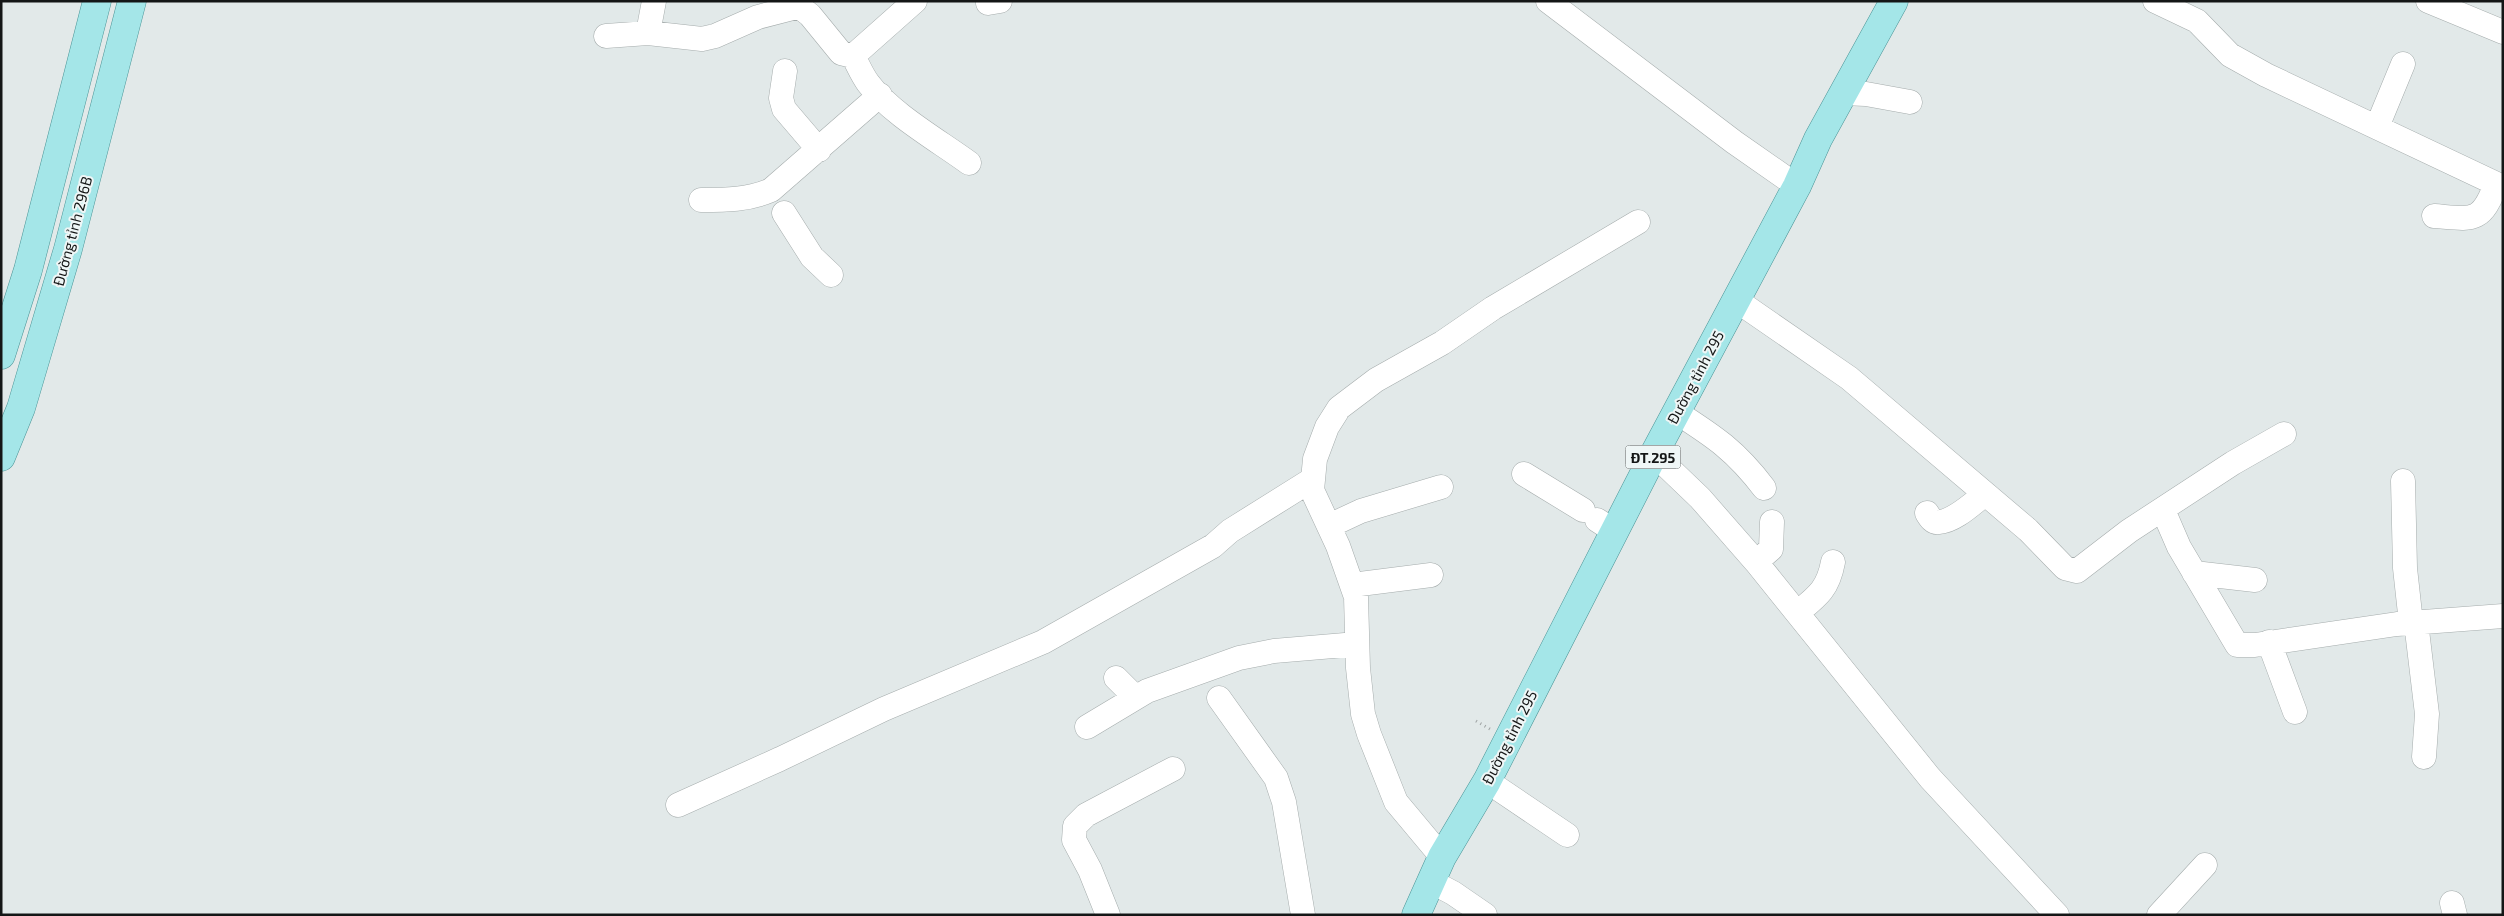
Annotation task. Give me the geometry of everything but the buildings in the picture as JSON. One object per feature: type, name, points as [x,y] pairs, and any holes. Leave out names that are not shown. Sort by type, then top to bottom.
[{"type":"main road","points":[[1,355],[28,270],[96,1]]},
{"type":"main road","name":"Đường tỉnh 296B","points":[[1,457],[21,408],[68,249],[132,1]]},
{"type":"main road","name":"Đường tỉnh 295","points":[[1416,915],[1442,857],[1487,780],[1598,520],[1654,454],[1797,186],[1818,139],[1894,1]]},
{"type":"street","points":[[648,34],[654,1]]},
{"type":"street","points":[[853,56],[915,1]]},
{"type":"street","points":[[1548,1],[1734,142],[1797,186]]},
{"type":"street","points":[[2155,1],[2197,21],[2230,55],[2266,75],[2499,186],[2488,206],[2480,215],[2466,219],[2434,216]]},
{"type":"street","points":[[2428,1],[2503,32]]},
{"type":"street","points":[[606,36],[648,34],[702,39],[715,36],[794,4],[810,15],[842,53],[853,56],[869,84],[880,95],[913,123],[969,163]]},
{"type":"street","points":[[2377,127],[2403,64]]},
{"type":"street","points":[[785,71],[781,98],[784,109],[819,150]]},
{"type":"street","points":[[1843,93],[1866,94],[1910,102]]},
{"type":"street","points":[[778,201],[819,150],[880,95]]},
{"type":"street","points":[[701,200],[731,200],[758,196],[778,201],[812,257],[831,275]]},
{"type":"street","points":[[1442,857],[1396,802],[1372,743],[1363,714],[1357,644],[1356,597],[1329,526],[1312,490],[1315,459],[1327,426],[1339,408],[1376,380],[1442,343],[1493,308],[1638,222]]},
{"type":"street","points":[[1736,300],[1849,378],[2028,530],[2065,568],[2077,571],[2129,531],[2233,463],[2284,434]]},
{"type":"street","points":[[1676,412],[1722,442],[1745,463],[1764,488]]},
{"type":"street","points":[[1654,454],[1700,498],[1756,562],[1930,778],[2058,915]]},
{"type":"street","points":[[1524,474],[1598,520]]},
{"type":"street","points":[[678,805],[884,709],[1043,642],[1214,546],[1230,531],[1313,479]]},
{"type":"street","points":[[2403,481],[2405,568],[2427,714],[2424,757]]},
{"type":"street","points":[[1329,526],[1361,511],[1441,487]]},
{"type":"street","points":[[1927,513],[1933,521],[1939,522],[1959,512],[1985,494]]},
{"type":"street","points":[[2163,510],[2179,547],[2237,645],[2414,622],[2503,616]]},
{"type":"street","points":[[1756,562],[1771,549],[1772,522]]},
{"type":"street","points":[[1797,613],[1820,595],[1830,578],[1833,562]]},
{"type":"street","points":[[2194,573],[2255,580]]},
{"type":"street","points":[[1352,585],[1431,575]]},
{"type":"street","points":[[2269,642],[2295,712]]},
{"type":"street","points":[[1087,728],[1135,697],[1239,658],[1274,651],[1357,644]]},
{"type":"street","points":[[1116,678],[1135,697]]},
{"type":"street","points":[[1219,698],[1276,778],[1284,802],[1303,915]]},
{"type":"street","points":[[1108,915],[1090,870],[1074,840],[1075,826],[1086,815],[1173,769]]},
{"type":"street","points":[[1487,780],[1568,835]]},
{"type":"street","points":[[2159,915],[2205,864]]},
{"type":"street","points":[[1432,882],[1485,915]]}]
